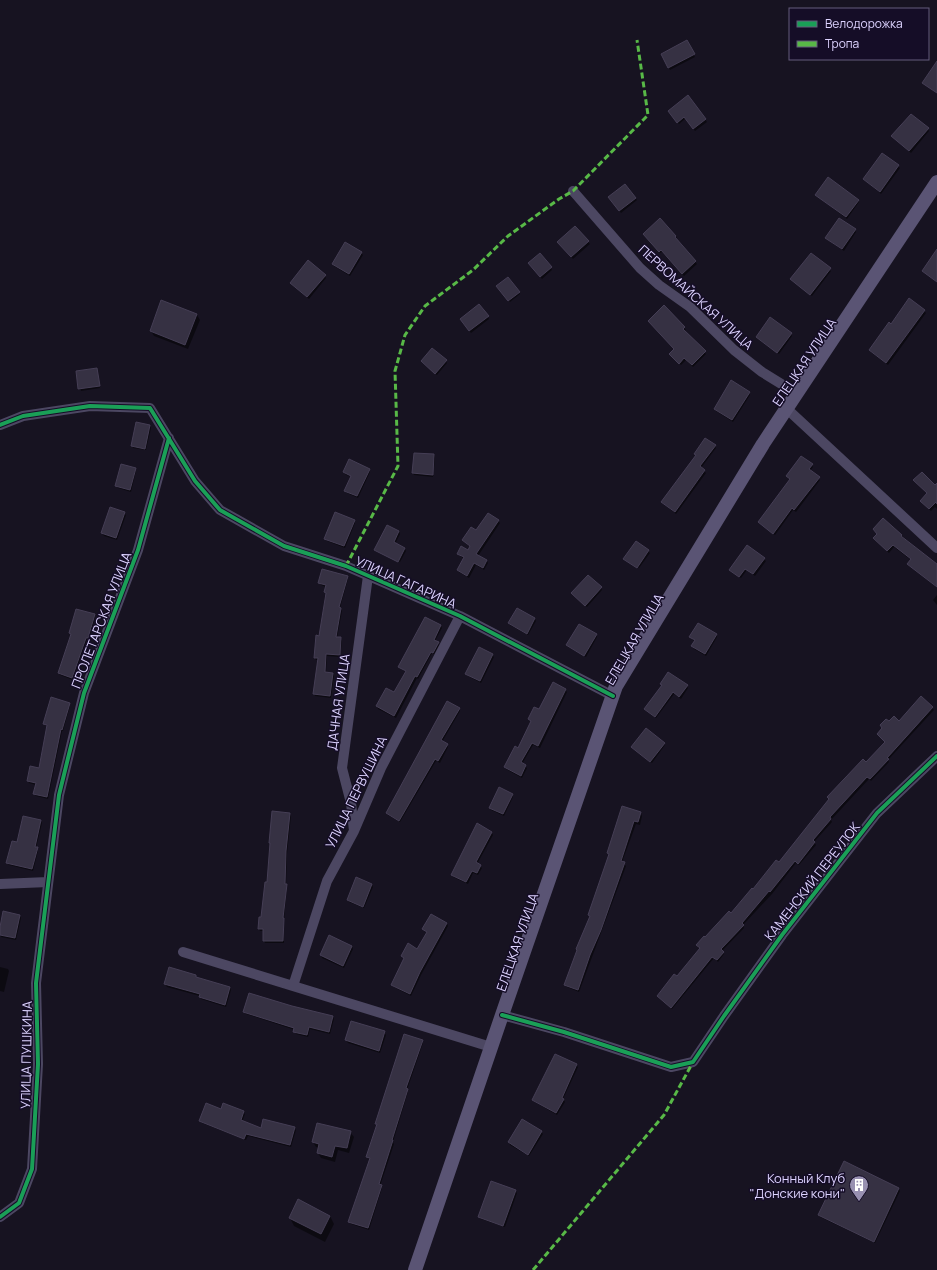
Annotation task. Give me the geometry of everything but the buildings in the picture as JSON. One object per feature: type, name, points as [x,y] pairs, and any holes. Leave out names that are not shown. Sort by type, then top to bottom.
[{"type":"main road","name":"ЕЛЕЦКАЯ УЛИЦА","points":[[415,1270],[616,686],[762,444],[937,182]]},
{"type":"street","name":"ПЕРВОМАЙСКАЯ УЛИЦА","points":[[573,191],[640,268],[659,285],[690,307],[734,350],[762,372],[796,393]]},
{"type":"street","name":"УЛИЦА ГАГАРИНА","points":[[0,425],[23,416],[90,406],[150,408],[195,481],[220,510],[284,546],[346,566],[460,616],[613,696]]},
{"type":"street","points":[[786,408],[937,548]]},
{"type":"street","name":"ПРОЛЕТАРСКАЯ УЛИЦА","points":[[48,882],[59,795],[84,693],[138,550],[169,438]]},
{"type":"street","name":"ДАЧНАЯ УЛИЦА","points":[[354,831],[351,803],[342,768],[368,576]]},
{"type":"street","name":"УЛИЦА ПЕРВУШИНА","points":[[293,986],[327,881],[354,831],[381,768],[460,616]]},
{"type":"street","name":"КАМЕНСКИЙ ПЕРЕУЛОК","points":[[502,1015],[564,1032],[671,1067],[693,1062],[782,935],[877,813],[937,756]]},
{"type":"street","points":[[0,884],[48,882]]},
{"type":"street","name":"УЛИЦА ПУШКИНА","points":[[0,1218],[18,1203],[32,1169],[38,1064],[36,983],[48,882]]},
{"type":"street","points":[[183,952],[491,1046]]},
{"type":"marked path","points":[[346,566],[398,466],[395,371],[405,335],[425,306],[473,270],[508,236],[559,199],[573,191],[648,115],[637,40]]},
{"type":"marked path","points":[[533,1270],[664,1115],[693,1062]]},
{"type":"cycle path","points":[[0,425],[23,416],[90,406],[150,408],[195,481],[220,510],[284,546],[346,566],[460,616],[613,696]]},
{"type":"cycle path","points":[[0,1217],[19,1203],[32,1169],[38,1064],[36,983],[59,795],[84,693],[138,550],[169,438]]},
{"type":"cycle path","points":[[502,1015],[564,1032],[671,1067],[693,1062],[782,935],[877,813],[937,756]]},
{"type":"place","name":"Конный Клуб \"Донские кони\"","points":[[859,1202]]}]
